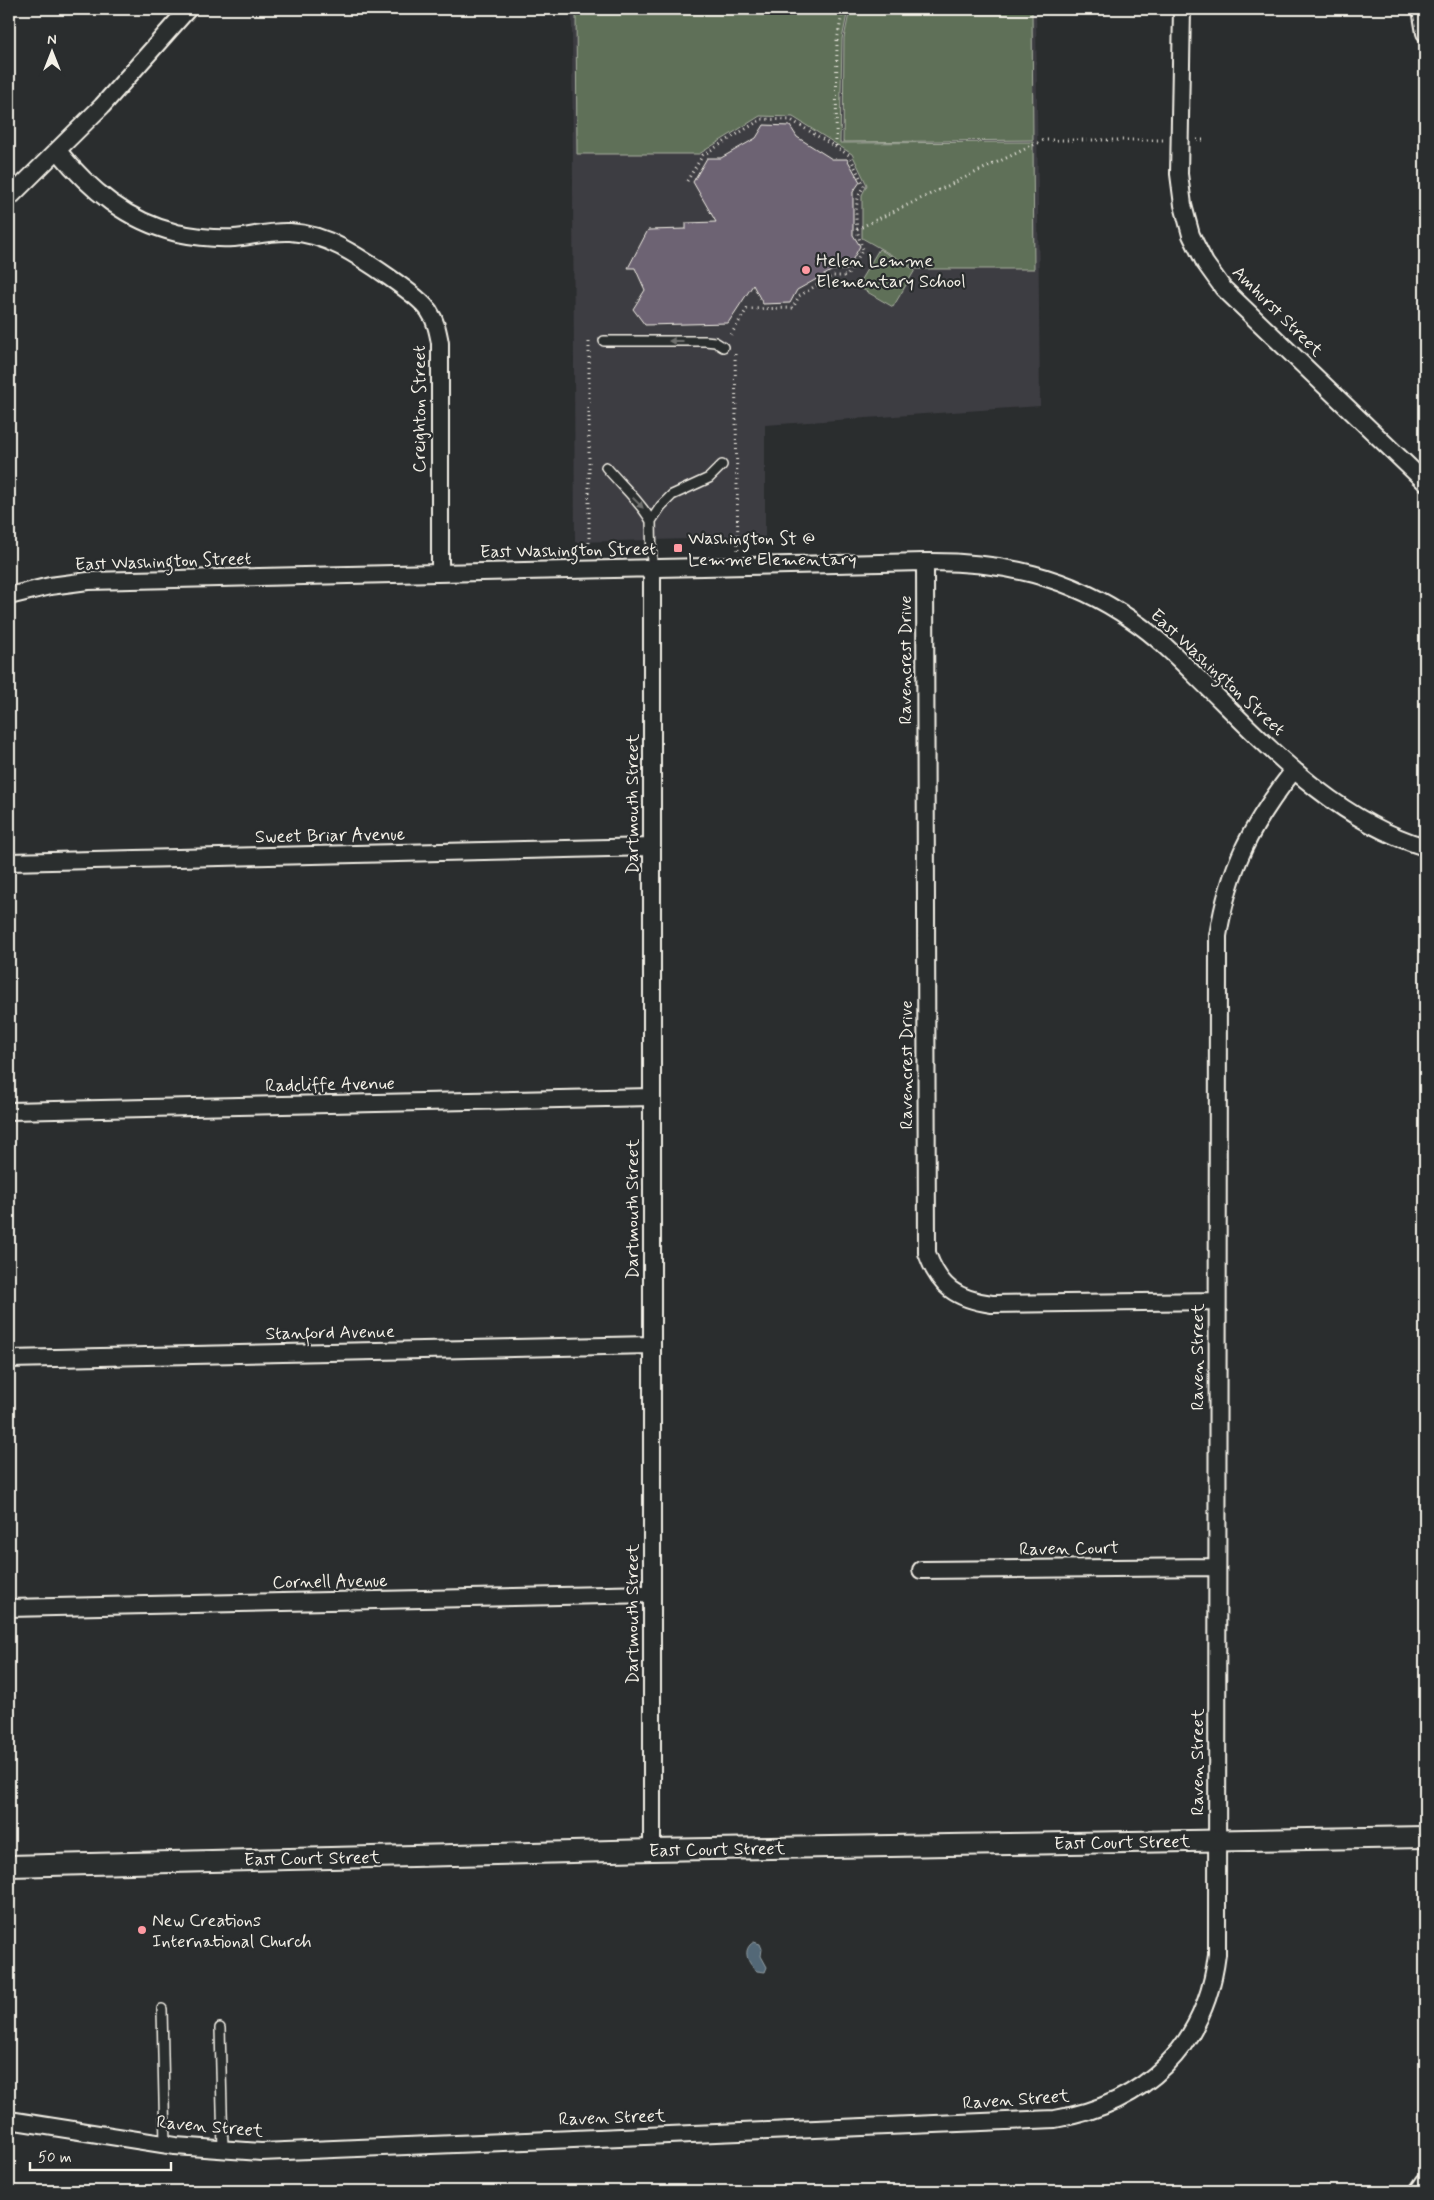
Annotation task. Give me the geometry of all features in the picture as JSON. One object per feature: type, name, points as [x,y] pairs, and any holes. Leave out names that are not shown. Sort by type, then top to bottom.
[{"type":"street","points":[[9,198],[108,99],[188,9]]},
{"type":"street","name":"Amhurst Street","points":[[1182,9],[1179,174],[1183,205],[1191,235],[1205,263],[1223,288],[1425,482]]},
{"type":"street","points":[[1421,9],[1425,33]]},
{"type":"street","name":"Creighton Street","points":[[58,151],[80,178],[101,196],[125,212],[150,224],[177,232],[212,238],[235,238],[270,232],[292,232],[318,237],[341,247],[417,297],[429,311],[437,328],[440,343],[440,573]]},
{"type":"street","name":"East Washington Street","points":[[9,596],[50,586],[88,582],[925,562],[991,564],[1025,571],[1065,584],[1095,597],[1133,620],[1159,640],[1294,770],[1322,794],[1352,814],[1384,831],[1425,847]]},
{"type":"street","name":"Ravencrest Drive","points":[[925,562],[926,1253],[933,1270],[943,1284],[955,1294],[972,1302],[992,1304],[1217,1301]]},
{"type":"street","name":"Dartmouth Street","points":[[652,568],[652,1850]]},
{"type":"street","name":"Raven Street","points":[[9,2120],[164,2144],[260,2152],[290,2151],[1046,2119],[1080,2115],[1104,2107],[1126,2096],[1152,2079],[1181,2048],[1198,2020],[1208,1997],[1217,1954],[1218,936],[1223,907],[1233,871],[1248,836],[1268,803],[1294,770]]},
{"type":"street","name":"Sweet Briar Avenue","points":[[9,862],[652,847]]},
{"type":"street","name":"Radcliffe Avenue","points":[[9,1111],[652,1096]]},
{"type":"street","name":"Stanford Avenue","points":[[9,1360],[652,1345]]},
{"type":"street","name":"Raven Court","points":[[921,1570],[1217,1567]]},
{"type":"street","name":"Cornell Avenue","points":[[9,1608],[652,1594]]},
{"type":"street","name":"East Court Street","points":[[9,1866],[652,1850],[1425,1837]]},
{"type":"street","points":[[1418,2191],[1425,2181]]},
{"type":"lane","points":[[604,341],[706,341],[715,342],[723,347]]},
{"type":"lane","points":[[651,521],[661,506],[672,495],[709,478],[722,465]]},
{"type":"lane","points":[[606,467],[645,510],[651,521],[652,568]]},
{"type":"lane","points":[[162,2009],[164,2144]]},
{"type":"lane","points":[[220,2028],[223,2149]]},
{"type":"path","points":[[836,147],[837,41],[843,9]]},
{"type":"path","points":[[687,181],[703,155],[762,119],[791,120],[849,155],[864,186],[857,195],[857,236],[863,249],[847,276],[832,276],[799,296],[792,308],[747,308],[723,347]]},
{"type":"path","points":[[857,229],[1044,140],[1166,140]]},
{"type":"path","points":[[1197,140],[1206,140]]},
{"type":"path","points":[[735,328],[735,338]]},
{"type":"path","points":[[589,555],[589,342],[604,341]]},
{"type":"path","points":[[735,348],[738,551]]},
{"type":"shaded area","name":"Helen Lemme Elementary School","points":[[572,9],[1036,9],[1040,406],[765,425],[765,537],[575,542]]},
{"type":"green space","points":[[576,9],[848,9],[842,39],[840,143],[1033,142],[1034,269],[916,269],[862,238],[862,195],[867,185],[852,154],[793,117],[760,116],[699,154],[577,154]]},
{"type":"green space","points":[[850,9],[1032,9],[1033,140],[843,142],[844,38]]},
{"type":"green space","points":[[879,249],[915,270],[893,307],[857,286]]},
{"type":"water","points":[[754,1942],[760,1944],[762,1949],[761,1956],[767,1967],[765,1972],[757,1971],[751,1965],[747,1956],[748,1948]]},
{"type":"building","points":[[764,125],[790,126],[797,137],[832,159],[847,159],[860,182],[853,192],[853,235],[860,246],[847,270],[833,270],[797,290],[790,303],[763,304],[753,285],[728,323],[645,325],[633,309],[645,290],[635,268],[628,268],[648,230],[686,229],[686,223],[716,222],[693,182],[707,158],[721,158],[756,138]]},
{"type":"place","name":"Helen Lemme Elementary School","points":[[806,270]]},
{"type":"place","name":"Washington St @ Lemme Elementary","points":[[678,548]]},
{"type":"place","name":"New Creations International Church","points":[[142,1930]]}]
